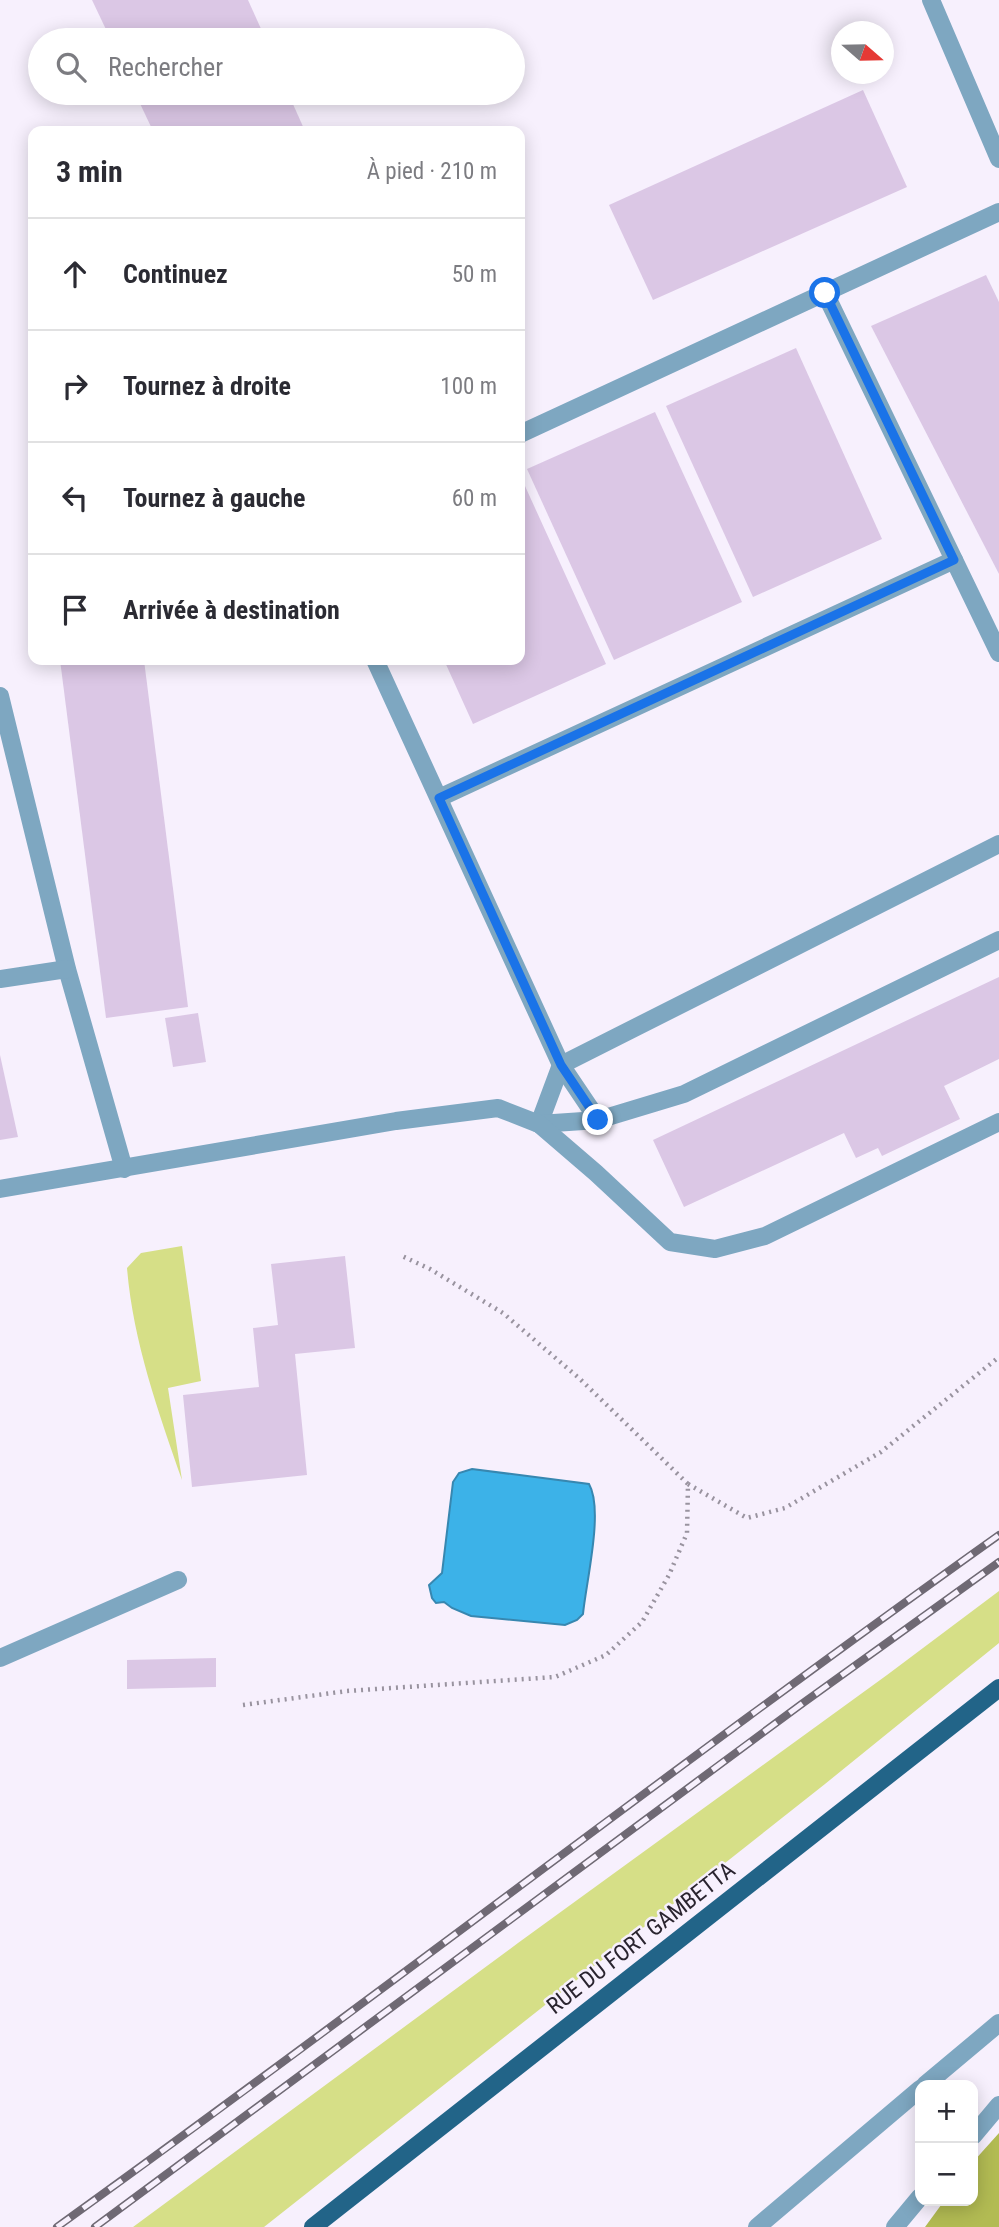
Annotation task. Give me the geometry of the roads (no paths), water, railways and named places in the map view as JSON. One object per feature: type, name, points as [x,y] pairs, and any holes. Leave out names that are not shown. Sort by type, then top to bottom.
[{"type":"main road","name":"RUE DU FORT GAMBETTA","points":[[313,2227],[999,1688]]},
{"type":"lane","points":[[932,0],[999,159]]},
{"type":"lane","points":[[525,432],[999,212]]},
{"type":"lane","points":[[825,293],[999,653]]},
{"type":"lane","points":[[439,798],[954,560]]},
{"type":"lane","points":[[377,665],[561,1065],[598,1120]]},
{"type":"lane","points":[[0,696],[67,969],[124,1169]]},
{"type":"lane","points":[[539,1124],[561,1065],[999,844]]},
{"type":"lane","points":[[539,1124],[598,1120],[684,1094],[999,940]]},
{"type":"lane","points":[[0,979],[67,969]]},
{"type":"lane","points":[[0,1189],[456,1112],[498,1108],[539,1124],[670,1242],[715,1249],[765,1236],[999,1122]]},
{"type":"lane","points":[[0,1658],[178,1580]]},
{"type":"lane","points":[[931,2080],[999,2023]]},
{"type":"lane","points":[[757,2227],[915,2093]]},
{"type":"lane","points":[[978,2130],[999,2105]]},
{"type":"lane","points":[[895,2227],[915,2203]]},
{"type":"water","points":[[472,1469],[589,1484],[595,1511],[593,1547],[583,1614],[577,1620],[565,1625],[471,1616],[444,1602],[436,1603],[432,1598],[429,1585],[442,1573],[453,1482],[459,1473]]},
{"type":"railway","points":[[57,2227],[999,1535]]},
{"type":"railway","points":[[95,2227],[803,1703],[999,1562]]}]
